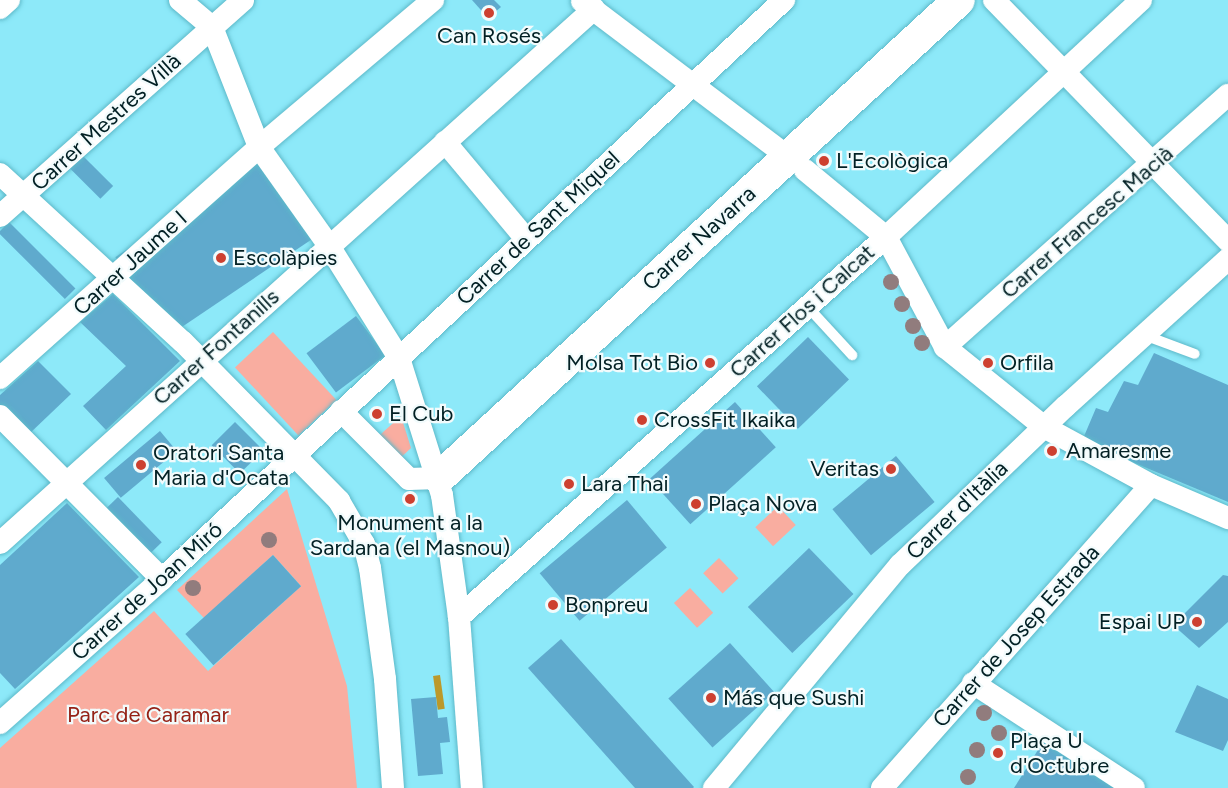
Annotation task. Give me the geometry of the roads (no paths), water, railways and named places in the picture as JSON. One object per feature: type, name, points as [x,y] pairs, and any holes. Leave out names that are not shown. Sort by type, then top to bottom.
[{"type":"street","points":[[0,8],[9,0]]},
{"type":"street","points":[[180,0],[212,27],[259,147],[328,246],[399,358],[439,478],[459,617],[472,788]]},
{"type":"street","name":"Carrer Mestres Villà","points":[[0,216],[243,0]]},
{"type":"street","name":"Carrer Jaume I","points":[[0,378],[259,147],[433,0]]},
{"type":"street","name":"Carrer de Sant Miquel","points":[[292,456],[784,0]]},
{"type":"street","name":"Carrer Navarra","points":[[439,478],[959,0]]},
{"type":"street","points":[[994,0],[1228,241]]},
{"type":"street","name":"Carrer Flos i Calcat","points":[[459,617],[886,237],[1141,0]]},
{"type":"street","points":[[587,5],[695,83],[780,151]]},
{"type":"street","name":"Carrer Fontanills","points":[[0,543],[445,142],[587,5]]},
{"type":"street","name":"Carrer Francesc Macià","points":[[945,347],[1154,164],[1228,95]]},
{"type":"street","points":[[445,142],[526,239]]},
{"type":"street","points":[[805,170],[886,237],[945,347],[1044,427],[1151,485],[1228,518]]},
{"type":"street","points":[[0,174],[115,277],[202,360],[292,456],[339,501],[364,544],[385,679],[393,788]]},
{"type":"street","name":"Carrer d'Itàlia","points":[[714,788],[900,565],[1044,427],[1228,259]]},
{"type":"street","points":[[341,411],[409,479],[439,478]]},
{"type":"street","points":[[0,416],[162,579]]},
{"type":"street","name":"Carrer de Joan Miró","points":[[0,723],[162,579],[292,456]]},
{"type":"street","name":"Carrer de Josep Estrada","points":[[882,788],[1151,485]]},
{"type":"street","points":[[973,683],[1134,788]]},
{"type":"lane","points":[[807,306],[852,355]]},
{"type":"lane","points":[[1144,335],[1195,354]]},
{"type":"place","name":"Can Rosés","points":[[489,13]]},
{"type":"place","name":"L'Ecològica","points":[[824,161]]},
{"type":"place","name":"Escolàpies","points":[[221,258]]},
{"type":"place","name":"Molsa Tot Bio","points":[[710,363]]},
{"type":"place","name":"Orfila","points":[[988,363]]},
{"type":"place","name":"El Cub","points":[[377,414]]},
{"type":"place","name":"CrossFit Ikaika","points":[[642,420]]},
{"type":"place","name":"Amaresme","points":[[1052,451]]},
{"type":"place","name":"Oratori Santa Maria d'Ocata","points":[[141,465]]},
{"type":"place","name":"Veritas","points":[[891,469]]},
{"type":"place","name":"Lara Thai","points":[[569,484]]},
{"type":"place","name":"Monument a la Sardana (el Masnou)","points":[[410,499]]},
{"type":"place","name":"Plaça Nova","points":[[696,504]]},
{"type":"place","name":"Bonpreu","points":[[553,605]]},
{"type":"place","name":"Espai UP","points":[[1197,622]]},
{"type":"place","name":"Más que Sushi","points":[[711,698]]},
{"type":"place","name":"Plaça U d'Octubre","points":[[998,753]]},
{"type":"park label","name":"Parc de Caramar","points":[[148,715]]}]
